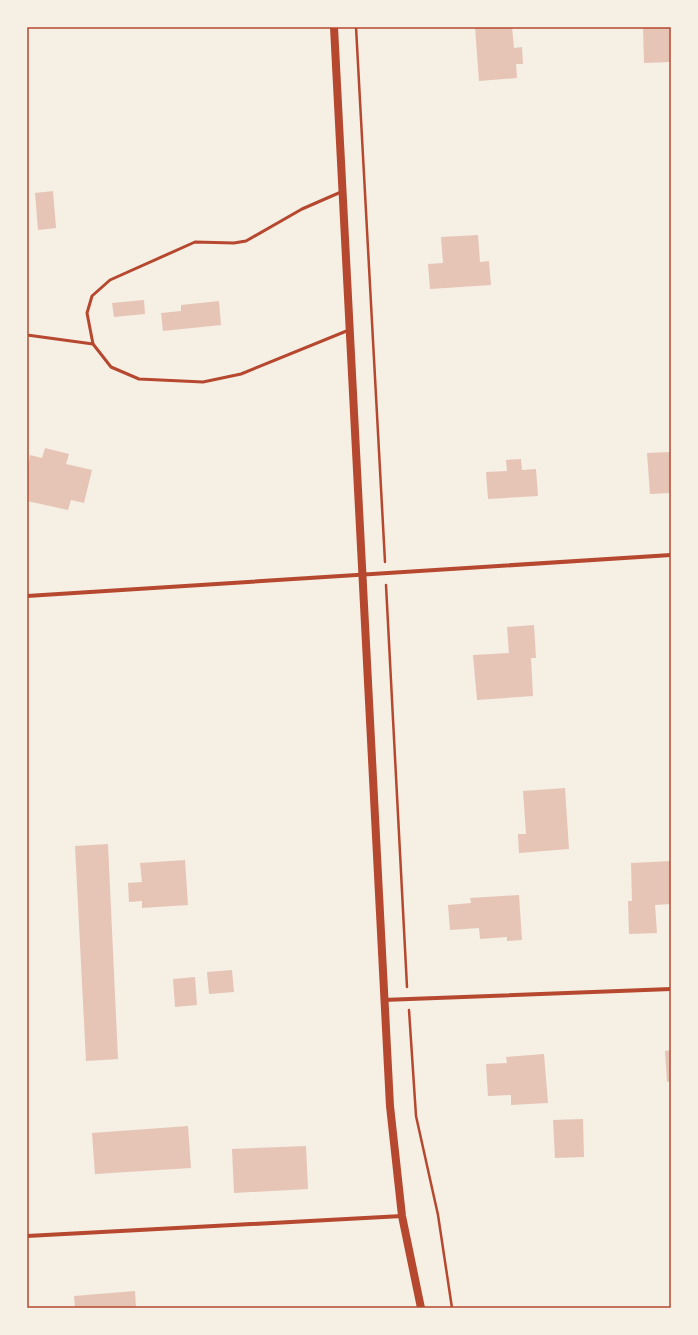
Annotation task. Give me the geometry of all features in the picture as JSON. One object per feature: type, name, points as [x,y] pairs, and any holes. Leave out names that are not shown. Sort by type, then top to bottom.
[{"type":"main road","points":[[334,27],[383,1000],[392,1128],[402,1216],[421,1308]]},
{"type":"street","points":[[27,596],[671,555]]},
{"type":"street","points":[[383,1000],[671,990]]},
{"type":"street","points":[[27,1236],[402,1216]]},
{"type":"lane","points":[[343,191],[302,210],[246,241],[234,243],[195,242],[110,280],[92,296],[87,313],[93,344],[111,367],[139,379],[203,382],[241,374],[350,330]]},
{"type":"lane","points":[[27,335],[93,344]]},
{"type":"path","points":[[356,27],[408,1000],[416,1116],[438,1215],[452,1308]]},
{"type":"building","points":[[475,27],[512,27],[514,48],[522,47],[523,64],[516,64],[517,78],[479,81]]},
{"type":"building","points":[[643,27],[671,27],[671,62],[644,63]]},
{"type":"building","points":[[53,191],[56,228],[38,230],[35,193]]},
{"type":"building","points":[[478,235],[480,262],[489,261],[491,285],[430,289],[428,264],[443,263],[441,237]]},
{"type":"building","points":[[144,300],[145,314],[114,317],[112,303]]},
{"type":"building","points":[[219,301],[221,325],[163,331],[161,313],[181,311],[181,305]]},
{"type":"building","points":[[45,448],[69,454],[66,464],[92,470],[84,503],[71,500],[68,510],[27,501],[27,470],[30,455],[42,458]]},
{"type":"building","points":[[671,452],[671,493],[650,494],[647,453]]},
{"type":"building","points":[[521,459],[522,470],[536,469],[538,496],[488,499],[486,472],[507,471],[506,460]]},
{"type":"building","points":[[534,625],[536,658],[531,658],[533,696],[477,700],[473,655],[509,653],[507,627]]},
{"type":"building","points":[[565,788],[569,849],[519,853],[518,834],[526,834],[523,791]]},
{"type":"building","points":[[108,844],[118,1059],[86,1061],[75,846]]},
{"type":"building","points":[[185,860],[188,905],[142,908],[142,901],[129,902],[128,883],[142,882],[140,863]]},
{"type":"building","points":[[671,861],[671,904],[655,905],[657,933],[629,934],[628,901],[632,901],[631,863]]},
{"type":"building","points":[[519,895],[522,940],[507,941],[507,937],[480,939],[479,928],[450,930],[448,905],[471,903],[470,898]]},
{"type":"building","points":[[232,970],[234,992],[209,994],[207,972]]},
{"type":"building","points":[[195,977],[197,1005],[175,1007],[173,979]]},
{"type":"building","points":[[671,1050],[671,1081],[667,1082],[665,1051]]},
{"type":"building","points":[[544,1054],[548,1103],[511,1105],[511,1095],[488,1096],[486,1064],[507,1063],[506,1057]]},
{"type":"building","points":[[583,1119],[584,1157],[555,1158],[553,1120]]},
{"type":"building","points":[[188,1126],[191,1168],[95,1174],[92,1133]]},
{"type":"building","points":[[306,1146],[308,1189],[234,1193],[232,1149]]},
{"type":"building","points":[[135,1291],[136,1308],[75,1308],[74,1296]]}]
